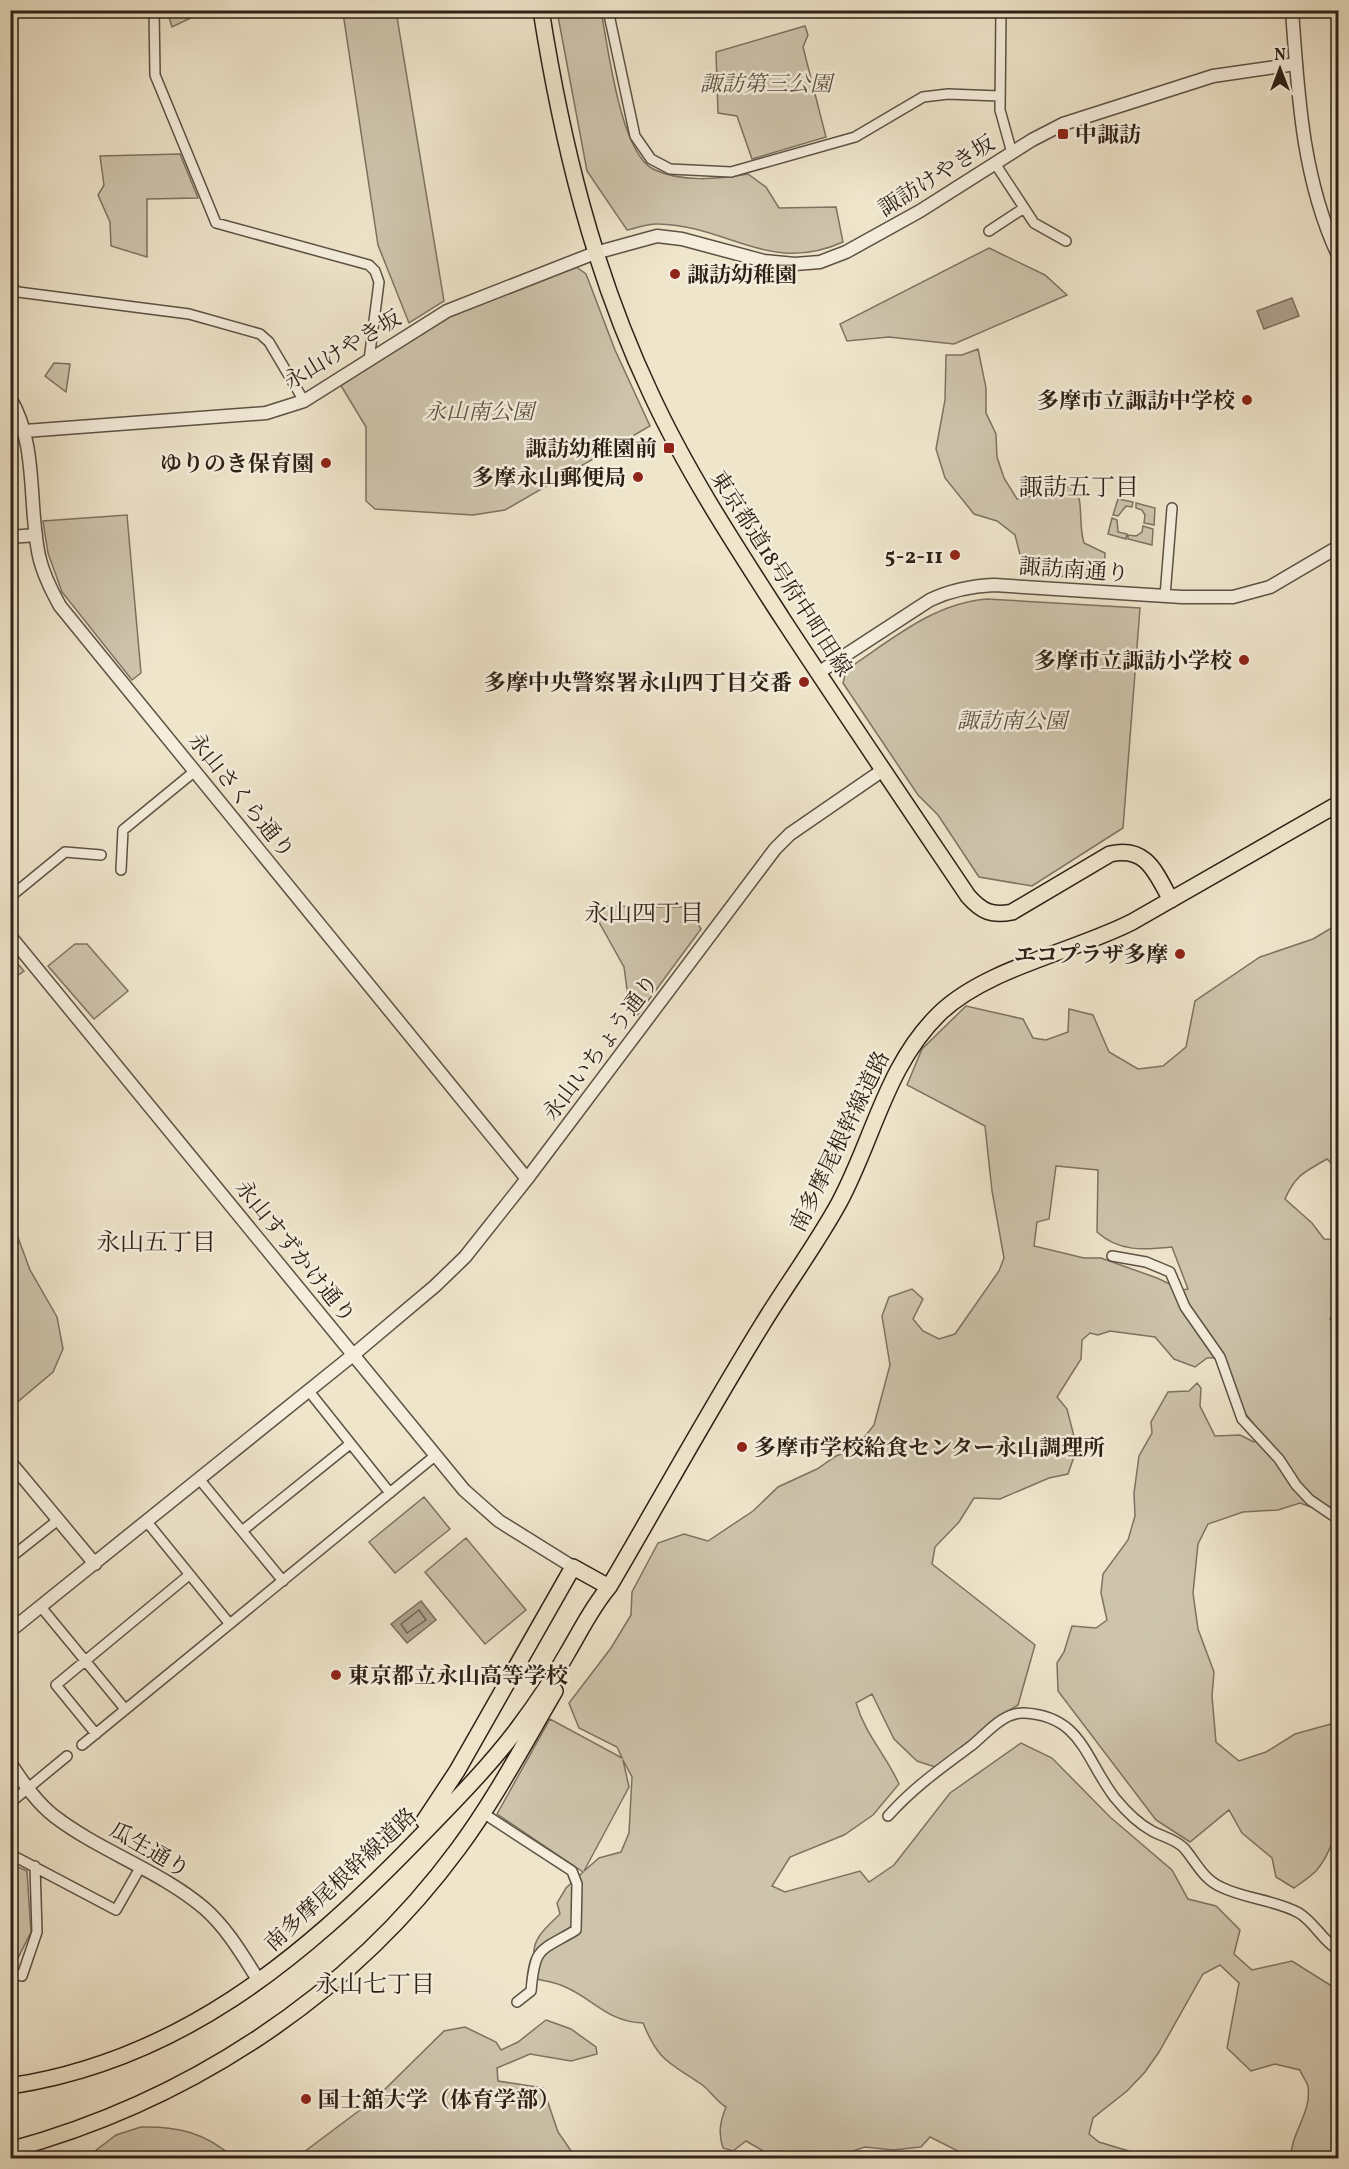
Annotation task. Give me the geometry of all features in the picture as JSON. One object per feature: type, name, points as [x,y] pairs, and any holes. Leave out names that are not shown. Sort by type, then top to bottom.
[{"type":"main road","name":"東京都道18号府中町田線","points":[[541,10],[564,141],[594,253],[651,395],[694,478],[818,673],[968,896],[987,913],[997,915],[1012,912],[1110,854],[1131,851],[1150,865],[1171,900]]},
{"type":"main road","name":"南多摩尾根幹線道路","points":[[10,2086],[64,2077],[141,2050],[198,2021],[259,1981],[317,1937],[394,1863],[487,1767],[518,1729],[551,1682],[762,1325],[828,1223],[869,1140],[892,1076],[926,1028],[951,1003],[978,986],[1096,939],[1171,900],[1338,804]]},
{"type":"main road","points":[[394,1863],[442,1796],[573,1567],[609,1587]]},
{"type":"main road","name":"南多摩尾根幹線道路","points":[[10,2150],[75,2129],[147,2100],[211,2068],[271,2031],[337,1980],[391,1929],[440,1873],[483,1813],[605,1603],[609,1587]]},
{"type":"street","points":[[154,10],[155,75],[216,223],[369,265],[375,271],[379,282],[369,360]]},
{"type":"street","points":[[608,10],[632,128],[639,145],[651,159],[681,171],[731,172],[832,145],[855,137],[923,98],[948,94],[999,96]]},
{"type":"street","points":[[1001,10],[999,96],[1002,122],[1012,153]]},
{"type":"street","points":[[1292,10],[1309,169],[1324,221],[1338,255]]},
{"type":"street","name":"諏訪けやき坂","points":[[594,253],[657,236],[682,239],[764,261],[795,264],[820,262],[846,252],[920,212],[1012,153],[1063,124],[1213,76],[1296,64]]},
{"type":"street","points":[[996,165],[1034,223],[1066,241]]},
{"type":"street","points":[[989,231],[1023,208]]},
{"type":"street","name":"永山けやき坂","points":[[25,431],[266,413],[304,401],[447,311],[594,253]]},
{"type":"street","points":[[10,286],[18,292],[189,314],[260,334],[269,342],[304,401]]},
{"type":"street","name":"永山さくら通り","points":[[10,398],[25,431],[36,535],[44,572],[60,606],[527,1179]]},
{"type":"street","points":[[1164,596],[1172,508]]},
{"type":"street","points":[[10,537],[36,535]]},
{"type":"street","name":"諏訪南通り","points":[[818,673],[930,600],[946,592],[969,586],[994,585],[1220,598],[1246,595],[1270,587],[1338,547]]},
{"type":"street","name":"永山いちょう通り","points":[[10,1631],[353,1355],[435,1286],[465,1257],[527,1179],[775,849],[790,834],[883,770]]},
{"type":"street","points":[[121,870],[123,830],[195,771]]},
{"type":"street","points":[[10,897],[65,852],[101,855]]},
{"type":"street","name":"永山すずかけ通り","points":[[10,936],[464,1490],[500,1521],[573,1567]]},
{"type":"street","points":[[1112,1256],[1146,1262],[1170,1272],[1185,1307],[1220,1357],[1242,1419],[1279,1460],[1296,1485],[1310,1500],[1338,1519]]},
{"type":"street","points":[[308,1390],[390,1493]]},
{"type":"street","points":[[242,1531],[350,1444]]},
{"type":"street","points":[[82,1745],[436,1455]]},
{"type":"street","points":[[10,1462],[95,1564]]},
{"type":"street","points":[[200,1480],[283,1581]]},
{"type":"street","points":[[10,1558],[58,1520]]},
{"type":"street","points":[[147,1522],[230,1623]]},
{"type":"street","points":[[96,1734],[56,1685],[189,1575]]},
{"type":"street","points":[[41,1607],[125,1709]]},
{"type":"street","points":[[888,1816],[930,1774],[972,1745],[999,1722],[1021,1713],[1046,1717],[1066,1725],[1076,1734],[1115,1798],[1150,1830],[1183,1848],[1207,1879],[1221,1887],[1297,1912],[1338,1950]]},
{"type":"street","points":[[10,1803],[67,1756]]},
{"type":"street","name":"瓜生通り","points":[[10,1763],[28,1789],[53,1815],[185,1893],[205,1909],[233,1940],[259,1981]]},
{"type":"street","points":[[483,1813],[572,1870],[577,1884],[576,1930],[540,1952],[534,1960],[531,1991],[517,2002]]},
{"type":"street","points":[[10,1854],[116,1910],[140,1868]]},
{"type":"street","points":[[10,1972],[22,1976],[37,1932],[34,1866]]},
{"type":"green space","points":[[175,11],[205,11],[172,27],[168,14]]},
{"type":"green space","points":[[331,11],[396,11],[444,301],[409,323],[378,245],[343,13]]},
{"type":"green space","points":[[557,11],[601,11],[617,97],[624,121],[642,159],[653,169],[687,178],[748,174],[766,187],[779,208],[836,207],[843,242],[817,251],[793,253],[749,246],[683,226],[654,224],[627,230],[587,171]]},
{"type":"green space","name":"諏訪第三公園","points":[[805,26],[808,35],[803,47],[826,137],[752,159],[737,116],[718,113],[716,52]]},
{"type":"green space","points":[[180,154],[198,198],[147,199],[147,257],[111,246],[110,222],[98,195],[104,185],[100,156]]},
{"type":"green space","points":[[989,248],[1045,275],[1067,295],[954,344],[889,337],[847,341],[840,324]]},
{"type":"green space","name":"永山南公園","points":[[575,266],[586,274],[615,350],[650,426],[505,510],[473,515],[375,509],[366,501],[366,427],[340,384],[451,316]]},
{"type":"green space","points":[[978,349],[986,388],[986,413],[996,434],[997,457],[1004,478],[1017,499],[1075,486],[1078,493],[1084,543],[1105,553],[1104,579],[1025,574],[1015,535],[997,521],[974,514],[945,478],[936,449],[945,400],[946,355],[962,355]]},
{"type":"green space","points":[[54,363],[70,364],[66,392],[45,376]]},
{"type":"green space","points":[[1118,499],[1133,502],[1132,507],[1126,506],[1118,516],[1113,515]]},
{"type":"green space","points":[[1136,503],[1155,508],[1154,525],[1144,523],[1145,515],[1142,510],[1136,508]]},
{"type":"green space","points":[[127,515],[141,673],[132,680],[62,592],[48,553],[43,521]]},
{"type":"green space","points":[[1112,518],[1117,520],[1118,532],[1127,534],[1126,539],[1108,534]]},
{"type":"green space","points":[[1143,526],[1153,529],[1152,545],[1128,539],[1128,535],[1136,536],[1142,532]]},
{"type":"green space","name":"諏訪南公園","points":[[987,599],[1140,608],[1123,828],[1032,886],[979,877],[938,815],[918,795],[843,683],[846,670],[913,625],[948,608]]},
{"type":"green space","points":[[590,906],[688,907],[701,929],[636,1017],[630,1012],[624,967]]},
{"type":"green space","points":[[1338,924],[1338,1170],[1327,1159],[1297,1179],[1285,1199],[1312,1223],[1324,1239],[1338,1240],[1338,1306],[1330,1319],[1338,1321],[1338,1517],[1300,1503],[1278,1510],[1243,1512],[1208,1524],[1198,1544],[1193,1593],[1198,1629],[1214,1672],[1212,1696],[1216,1742],[1239,1761],[1266,1752],[1295,1734],[1338,1722],[1339,1800],[1333,1838],[1326,1856],[1316,1871],[1294,1888],[1276,1877],[1272,1858],[1242,1833],[1229,1810],[1190,1842],[1156,1820],[1058,1691],[1057,1663],[1064,1652],[1072,1626],[1096,1628],[1107,1620],[1101,1593],[1103,1574],[1128,1540],[1135,1516],[1134,1493],[1139,1456],[1152,1433],[1151,1422],[1168,1392],[1189,1391],[1197,1383],[1201,1388],[1200,1406],[1215,1436],[1240,1435],[1254,1442],[1262,1434],[1239,1406],[1225,1357],[1207,1358],[1195,1367],[1174,1359],[1155,1337],[1110,1331],[1098,1335],[1090,1333],[1082,1340],[1081,1359],[1057,1397],[1067,1409],[1077,1448],[1068,1474],[1049,1478],[1000,1499],[974,1498],[959,1522],[935,1547],[932,1564],[1035,1645],[1018,1705],[978,1734],[944,1770],[917,1761],[894,1739],[872,1694],[856,1703],[870,1735],[899,1784],[873,1815],[844,1835],[790,1857],[772,1886],[785,1892],[860,1871],[869,1882],[894,1865],[950,1793],[1021,1743],[1052,1758],[1110,1817],[1172,1870],[1188,1899],[1216,1906],[1240,1930],[1234,1954],[1252,1970],[1292,1961],[1338,1990],[1338,2152],[1333,2158],[1291,2158],[1294,2140],[1307,2106],[1308,2085],[1300,2070],[1275,2064],[1251,2071],[1227,2048],[1239,1983],[1220,1965],[1203,1974],[1159,2052],[1145,2072],[1127,2091],[1093,2118],[1089,2134],[1099,2142],[1152,2158],[966,2158],[962,2153],[930,2137],[921,2147],[893,2150],[865,2147],[831,2158],[787,2158],[779,2152],[765,2152],[746,2141],[733,2151],[723,2148],[720,2128],[726,2107],[705,2087],[660,2054],[643,2023],[630,2022],[610,2014],[574,1991],[536,1979],[533,1957],[536,1942],[560,1914],[557,1903],[566,1888],[583,1872],[497,1814],[550,1719],[622,1758],[617,1747],[579,1728],[569,1703],[611,1648],[631,1615],[632,1592],[658,1543],[684,1534],[708,1541],[753,1511],[778,1487],[817,1469],[836,1456],[855,1449],[874,1425],[890,1365],[882,1316],[889,1297],[912,1289],[923,1299],[913,1319],[923,1331],[939,1339],[955,1334],[999,1271],[1004,1258],[992,1191],[985,1126],[907,1085],[922,1049],[966,1006],[1023,1019],[1033,1038],[1046,1040],[1068,1032],[1069,1009],[1093,1015],[1109,1052],[1138,1069],[1163,1066],[1186,1047],[1195,1001],[1260,957],[1313,939]],"holes":[[[1056,1166],[1098,1170],[1097,1232],[1105,1239],[1132,1248],[1172,1247],[1188,1289],[1182,1290],[1157,1278],[1101,1258],[1084,1258],[1034,1246],[1037,1222],[1049,1219]],[[623,1760],[632,1777],[629,1833],[621,1852],[599,1858],[584,1871],[629,1787]]]},
{"type":"green space","points":[[75,944],[87,944],[128,991],[94,1019],[48,966]]},
{"type":"green space","points":[[10,955],[24,971],[11,980],[10,980]]},
{"type":"green space","points":[[11,1232],[16,1232],[30,1270],[57,1317],[63,1349],[53,1372],[14,1405],[11,1413]]},
{"type":"green space","points":[[424,1497],[450,1529],[395,1573],[369,1542]]},
{"type":"green space","points":[[466,1538],[526,1610],[485,1644],[425,1572]]},
{"type":"green space","points":[[11,1864],[27,1871],[31,1932],[13,1968],[10,1966]]},
{"type":"green space","points":[[546,2020],[571,2029],[596,2047],[597,2054],[571,2061],[530,2054],[497,2068],[498,2081],[543,2088],[558,2132],[576,2158],[296,2158],[376,2098],[444,2031],[465,2027],[496,2042],[501,2050],[518,2042]]},
{"type":"green space","points":[[141,2127],[167,2128],[191,2133],[213,2142],[234,2158],[86,2158],[116,2135]]},
{"type":"water","points":[[1292,298],[1299,316],[1264,329],[1257,311]]},
{"type":"water","points":[[421,1601],[436,1620],[407,1643],[391,1624]]},
{"type":"place","name":"中諏訪","points":[[1063,134]]},
{"type":"place","name":"諏訪幼稚園","points":[[675,274]]},
{"type":"place","name":"多摩市立諏訪中学校","points":[[1247,400]]},
{"type":"place","name":"諏訪幼稚園前","points":[[669,448]]},
{"type":"place","name":"ゆりのき保育園","points":[[326,463]]},
{"type":"place","name":"多摩永山郵便局","points":[[638,477]]},
{"type":"place","name":"5-2-11","points":[[955,555]]},
{"type":"place","name":"多摩市立諏訪小学校","points":[[1244,660]]},
{"type":"place","name":"多摩中央警察署永山四丁目交番","points":[[804,682]]},
{"type":"place","name":"エコプラザ多摩","points":[[1180,954]]},
{"type":"place","name":"多摩市学校給食センター永山調理所","points":[[742,1447]]},
{"type":"place","name":"東京都立永山高等学校","points":[[336,1675]]},
{"type":"place","name":"国士舘大学（体育学部）","points":[[306,2099]]},
{"type":"district","name":"諏訪五丁目","points":[[1079,487]]},
{"type":"district","name":"永山四丁目","points":[[644,913]]},
{"type":"district","name":"永山五丁目","points":[[156,1242]]},
{"type":"district","name":"永山七丁目","points":[[375,1984]]}]
